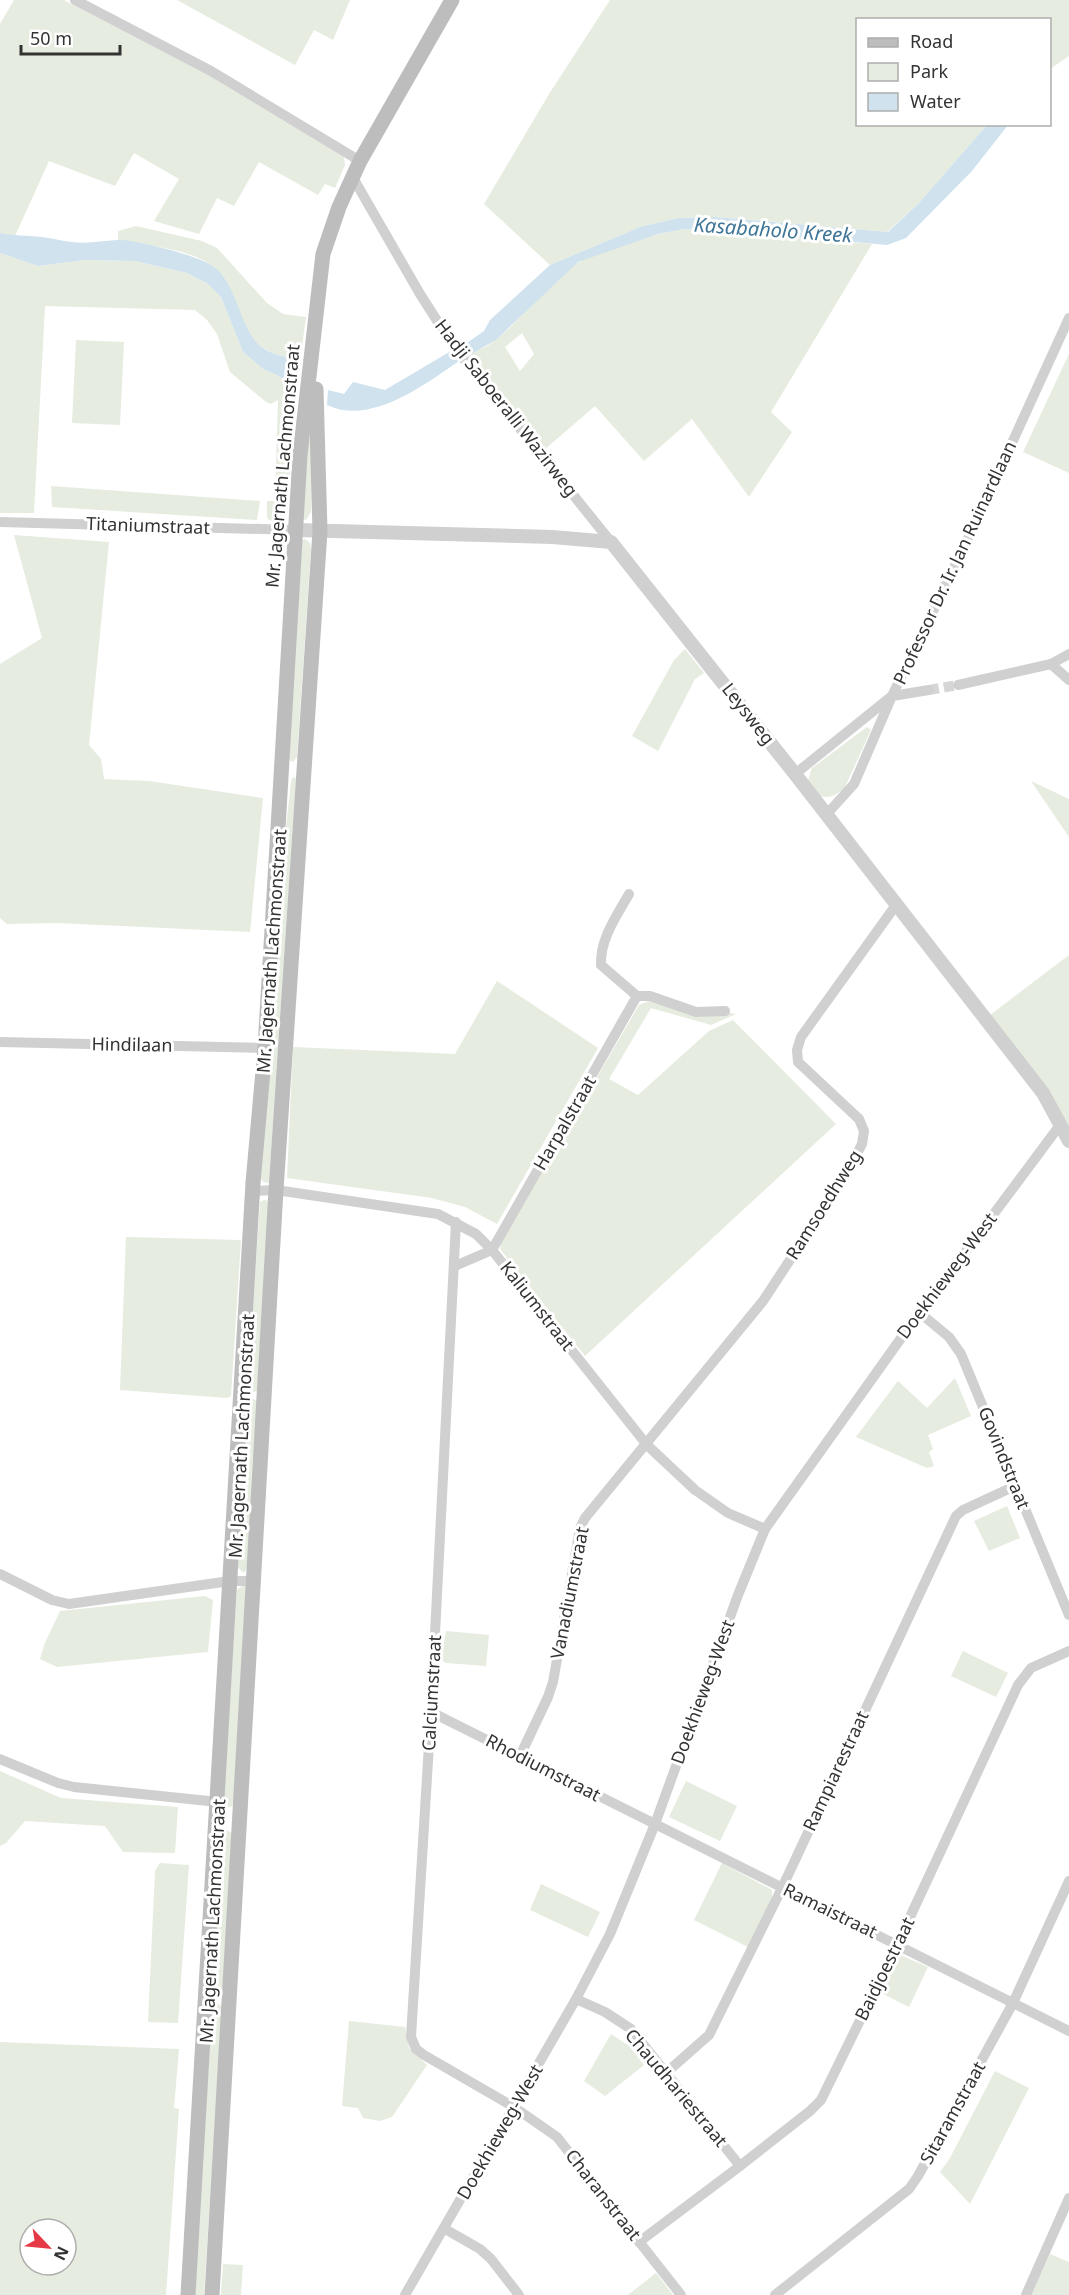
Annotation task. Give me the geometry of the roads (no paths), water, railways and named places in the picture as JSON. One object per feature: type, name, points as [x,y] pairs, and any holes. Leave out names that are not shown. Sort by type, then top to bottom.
[{"type":"main road","points":[[315,323],[323,254],[352,176],[452,0]]},
{"type":"main road","name":"Mr. Jagernath Lachmonstraat","points":[[188,2295],[253,1191],[265,1048],[300,455],[315,323]]},
{"type":"main road","name":"Mr. Jagernath Lachmonstraat","points":[[212,2295],[276,1190],[320,531],[315,323]]},
{"type":"main road","points":[[218,1808],[239,1816]]},
{"type":"main road","points":[[207,1990],[229,1991]]},
{"type":"street","points":[[75,0],[211,71],[360,161]]},
{"type":"street","name":"Hadji Saboeralli Wazirweg","points":[[352,176],[420,294],[452,344],[612,542]]},
{"type":"street","name":"Professor Dr. Ir. Jan Ruinardlaan","points":[[795,774],[892,696],[974,526],[1069,318]]},
{"type":"street","name":"Titaniumstraat","points":[[0,522],[296,530]]},
{"type":"street","points":[[296,530],[552,537],[612,542]]},
{"type":"street","name":"Leysweg","points":[[612,542],[1043,1093],[1069,1141]]},
{"type":"street","points":[[958,685],[1051,664],[1069,654]]},
{"type":"street","points":[[1051,664],[1069,680]]},
{"type":"street","points":[[826,815],[854,784],[892,696],[929,690]]},
{"type":"street","points":[[629,894],[607,934],[601,951],[601,965],[637,996],[650,996],[696,1012],[725,1011]]},
{"type":"street","name":"Ramsoedhweg","points":[[647,1445],[763,1301],[847,1173],[862,1144],[864,1131],[859,1119],[798,1062],[797,1050],[801,1037],[896,905]]},
{"type":"street","name":"Harpalstraat","points":[[492,1250],[637,996]]},
{"type":"street","name":"Hindilaan","points":[[0,1042],[265,1048]]},
{"type":"street","name":"Doekhieweg-West","points":[[405,2295],[576,1999],[610,1935],[655,1824],[738,1596],[765,1529],[920,1313],[1060,1125]]},
{"type":"street","name":"Kaliumstraat","points":[[253,1191],[276,1190],[438,1214],[476,1234],[492,1250],[647,1445],[695,1490],[728,1513],[765,1529]]},
{"type":"street","name":"Calciumstraat","points":[[456,1222],[431,1712],[411,2037],[416,2049],[424,2055],[514,2107]]},
{"type":"street","points":[[455,1266],[492,1250]]},
{"type":"street","name":"Govindstraat","points":[[920,1313],[949,1337],[961,1354],[1069,1615]]},
{"type":"street","name":"Vanadiumstraat","points":[[520,1756],[553,1682],[580,1528],[585,1518],[647,1445]]},
{"type":"street","name":"Rampiarestraat","points":[[667,2072],[709,2035],[782,1888],[956,1516],[963,1510],[1015,1486]]},
{"type":"street","points":[[0,1574],[52,1600],[69,1604],[230,1581],[254,1581]]},
{"type":"street","name":"Baidjoestraat","points":[[639,2242],[740,2166],[821,2100],[897,1945],[1018,1685],[1031,1668],[1069,1651]]},
{"type":"street","name":"Rhodiumstraat","points":[[431,1712],[655,1824]]},
{"type":"street","points":[[0,1759],[58,1783],[74,1787],[218,1808]]},
{"type":"street","name":"Ramaistraat","points":[[655,1824],[1069,2031]]},
{"type":"street","name":"Sitaramstraat","points":[[774,2295],[909,2189],[1013,2003],[1069,1881]]},
{"type":"street","name":"Chaudhariestraat","points":[[576,1999],[605,2012],[632,2030],[740,2166]]},
{"type":"street","name":"Charanstraat","points":[[514,2107],[557,2137],[681,2295]]},
{"type":"street","points":[[1026,2295],[1069,2198]]},
{"type":"street","points":[[445,2229],[480,2249],[491,2259],[519,2295]]},
{"type":"water","name":"Kasabaholo Kreek","points":[[986,126],[1007,126],[972,171],[906,238],[887,245],[685,229],[658,234],[578,262],[496,340],[473,353],[465,353],[461,347],[484,331],[490,320],[550,265],[640,227],[678,218],[715,217],[888,232],[918,204]]},
{"type":"water","points":[[0,233],[78,243],[126,240],[166,249],[206,262],[222,275],[229,285],[244,322],[257,343],[270,352],[300,361],[298,376],[293,386],[263,369],[243,352],[221,297],[208,284],[187,273],[135,261],[84,260],[38,266],[0,253]]},
{"type":"water","points":[[451,351],[459,361],[396,400],[361,410],[344,410],[327,405],[328,390],[344,394],[353,382],[385,390]]},
{"type":"tunnel","points":[[929,690],[958,685]]}]
